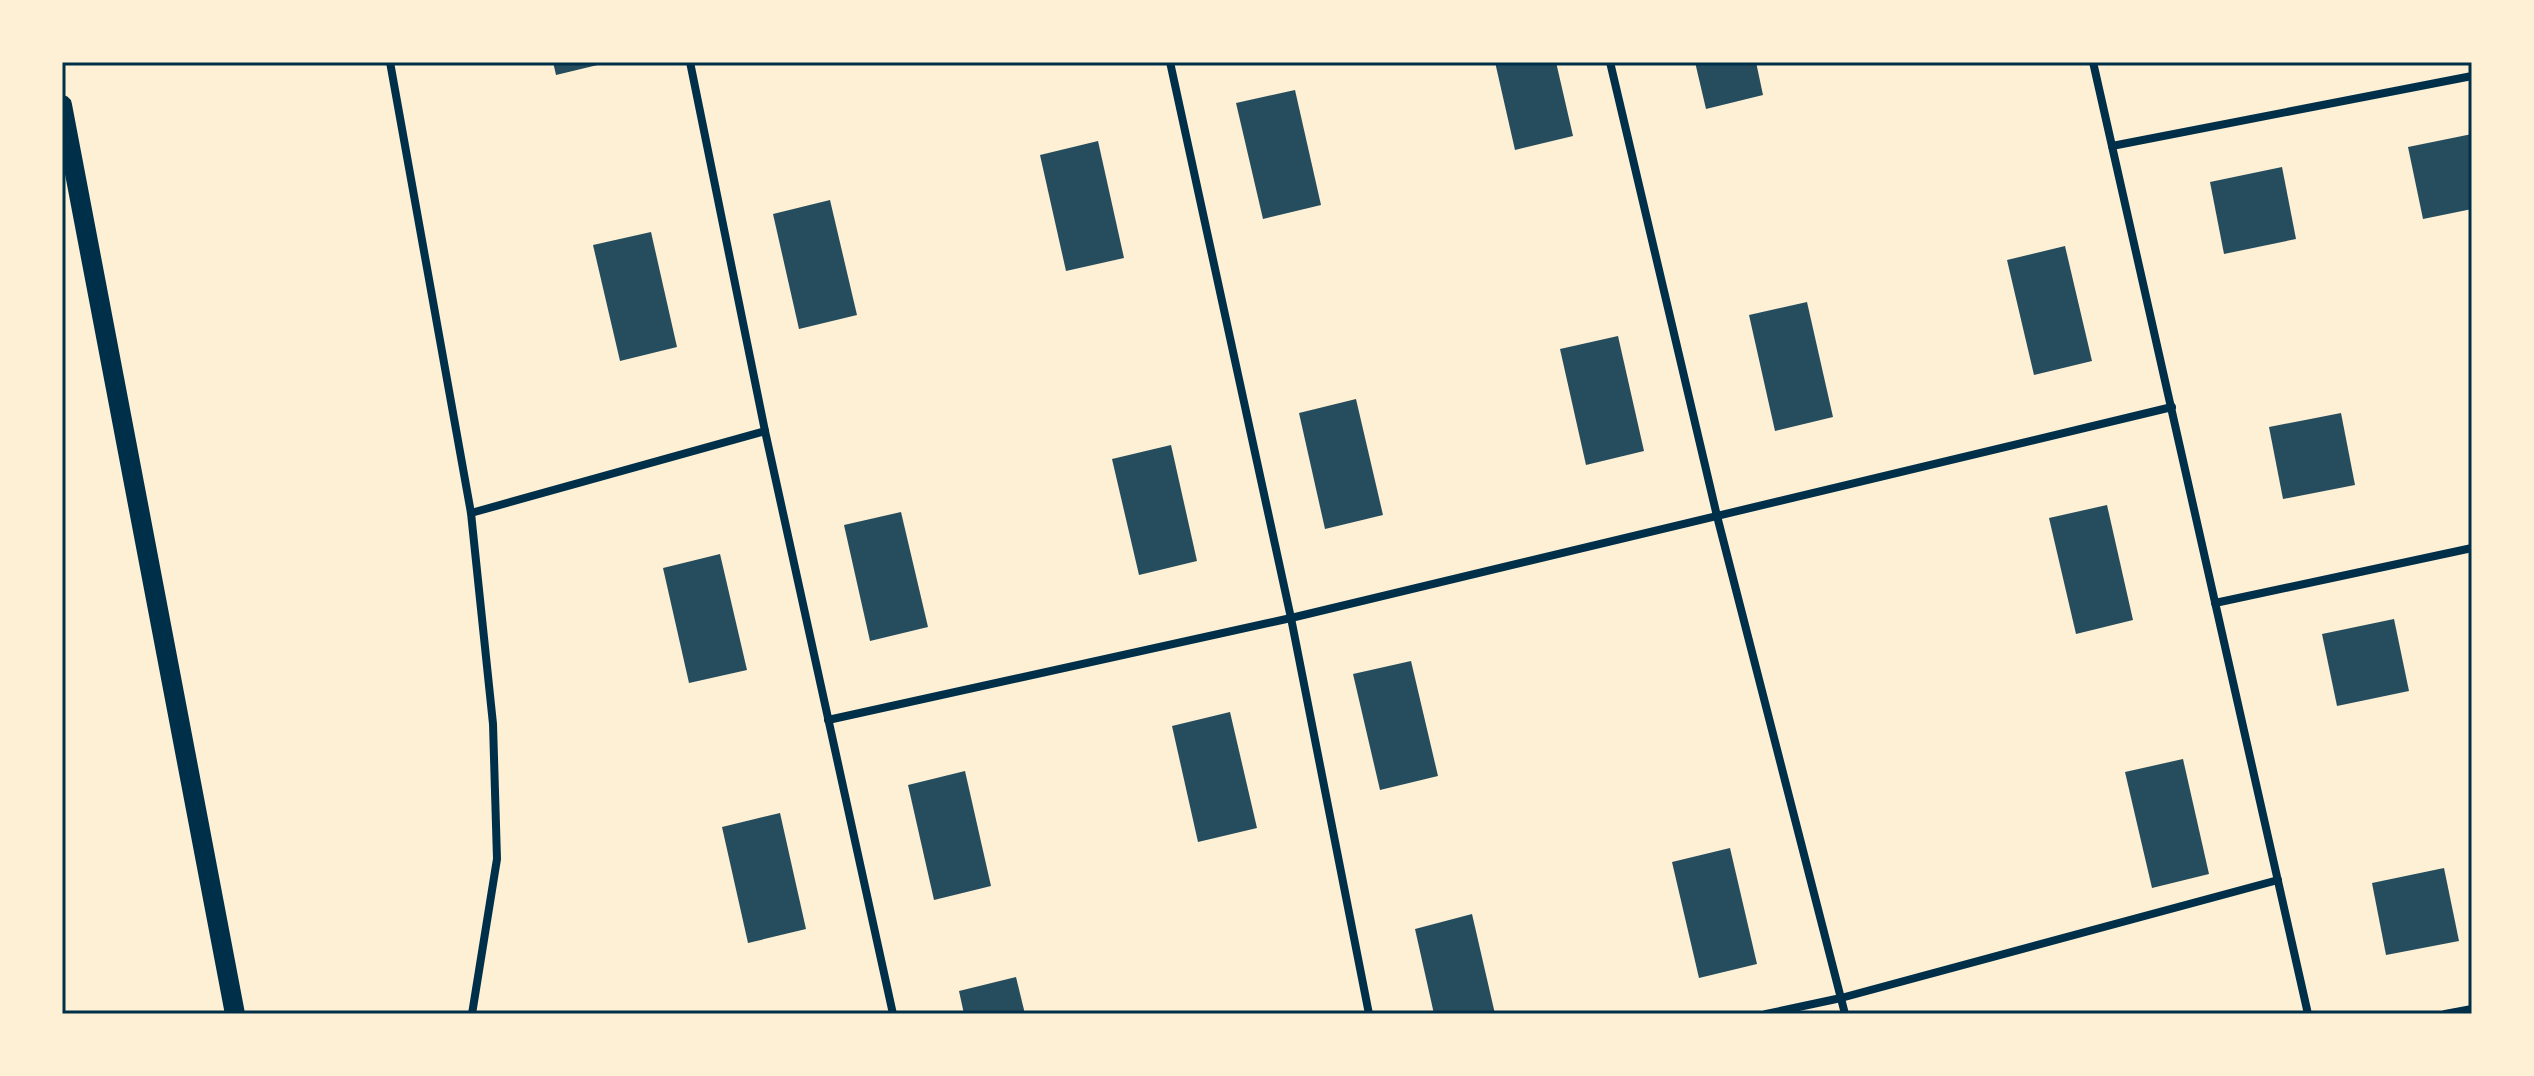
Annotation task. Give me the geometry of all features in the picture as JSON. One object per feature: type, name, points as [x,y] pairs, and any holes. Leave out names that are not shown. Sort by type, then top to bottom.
[{"type":"main road","points":[[62,105],[235,1014]]},
{"type":"street","points":[[390,62],[471,513],[493,724],[497,859],[472,1014]]},
{"type":"street","points":[[690,62],[765,431],[893,1014]]},
{"type":"street","points":[[1170,62],[1291,618],[1369,1014]]},
{"type":"street","points":[[1610,62],[1717,516],[1845,1014]]},
{"type":"street","points":[[2093,62],[2308,1014]]},
{"type":"street","points":[[2112,146],[2472,76]]},
{"type":"street","points":[[828,720],[1291,618],[2172,407]]},
{"type":"street","points":[[471,513],[765,431]]},
{"type":"street","points":[[2215,603],[2472,548]]},
{"type":"street","points":[[1766,1014],[1841,998],[2278,880]]},
{"type":"street","points":[[2445,1014],[2472,1009]]},
{"type":"building","points":[[553,62],[606,62],[606,63],[556,75]]},
{"type":"building","points":[[1495,62],[1556,62],[1573,136],[1515,150]]},
{"type":"building","points":[[1695,62],[1756,62],[1763,95],[1706,109]]},
{"type":"building","points":[[1295,90],[1321,205],[1263,219],[1236,103]]},
{"type":"building","points":[[2472,134],[2472,209],[2423,219],[2408,147]]},
{"type":"building","points":[[1098,141],[1124,258],[1066,271],[1040,155]]},
{"type":"building","points":[[2282,167],[2296,239],[2224,254],[2210,182]]},
{"type":"building","points":[[830,200],[857,315],[799,329],[773,214]]},
{"type":"building","points":[[651,232],[677,347],[620,361],[593,245]]},
{"type":"building","points":[[2065,246],[2092,361],[2034,375],[2007,260]]},
{"type":"building","points":[[1807,302],[1833,417],[1775,431],[1749,315]]},
{"type":"building","points":[[1618,336],[1644,451],[1586,465],[1560,349]]},
{"type":"building","points":[[1356,399],[1383,515],[1325,529],[1299,413]]},
{"type":"building","points":[[2341,413],[2355,485],[2283,499],[2269,427]]},
{"type":"building","points":[[1171,445],[1197,561],[1139,575],[1112,459]]},
{"type":"building","points":[[2107,505],[2133,620],[2076,634],[2049,518]]},
{"type":"building","points":[[901,512],[928,627],[870,641],[844,525]]},
{"type":"building","points":[[720,554],[747,670],[689,683],[663,568]]},
{"type":"building","points":[[2394,619],[2409,691],[2337,706],[2322,634]]},
{"type":"building","points":[[1411,661],[1438,776],[1380,790],[1353,674]]},
{"type":"building","points":[[1230,712],[1257,828],[1198,842],[1172,726]]},
{"type":"building","points":[[2183,759],[2209,874],[2152,888],[2125,772]]},
{"type":"building","points":[[965,771],[991,886],[934,900],[908,785]]},
{"type":"building","points":[[780,813],[806,929],[748,943],[722,827]]},
{"type":"building","points":[[1730,848],[1757,964],[1699,978],[1672,862]]},
{"type":"building","points":[[2444,868],[2459,941],[2386,955],[2372,883]]},
{"type":"building","points":[[1472,914],[1495,1014],[1434,1014],[1415,929]]},
{"type":"building","points":[[1016,977],[1025,1014],[964,1014],[959,991]]}]
